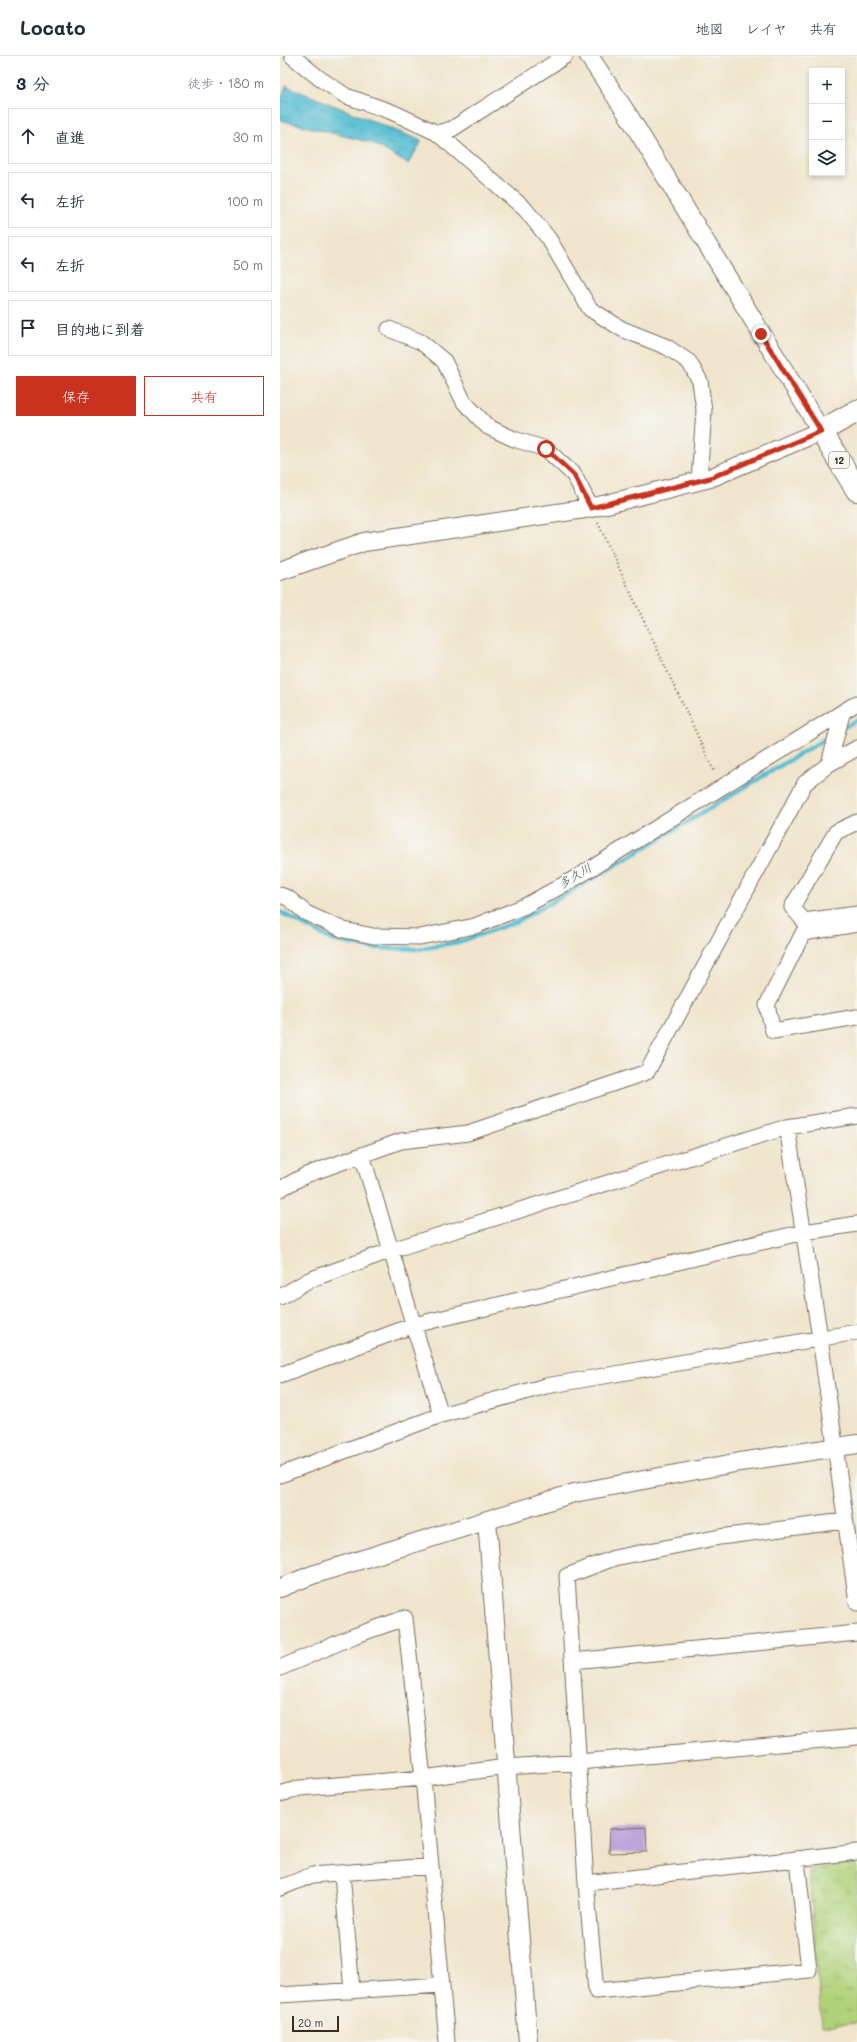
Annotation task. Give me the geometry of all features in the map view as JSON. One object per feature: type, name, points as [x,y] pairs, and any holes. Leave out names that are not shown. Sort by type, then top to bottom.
[{"type":"main road","points":[[821,431],[857,411]]},
{"type":"main road","name":"12","points":[[821,431],[857,490]]},
{"type":"street","points":[[292,56],[319,78],[346,96],[392,112],[438,133],[525,209],[549,239],[590,309],[622,329],[667,347],[689,362],[700,382],[704,410],[698,481]]},
{"type":"street","points":[[438,133],[452,129],[565,56]]},
{"type":"street","points":[[280,571],[364,542],[439,529],[591,508],[710,478],[821,431],[630,118],[589,56]]},
{"type":"street","points":[[389,329],[421,342],[444,361],[464,402],[488,427],[514,440],[546,449],[574,475],[591,508]]},
{"type":"street","points":[[280,895],[288,898],[306,913],[344,930],[373,936],[400,938],[443,934],[475,926],[525,906],[612,856],[722,788],[840,721],[857,704]]},
{"type":"street","points":[[829,764],[840,721]]},
{"type":"street","points":[[280,1189],[306,1175],[401,1141],[468,1133],[647,1072],[805,783],[829,764],[857,748]]},
{"type":"street","points":[[857,822],[836,832],[792,908],[804,921],[857,914]]},
{"type":"street","points":[[857,924],[803,933],[766,1005],[773,1031],[857,1017]]},
{"type":"street","points":[[280,1296],[309,1280],[392,1250],[787,1128],[857,1116]]},
{"type":"street","points":[[787,1128],[820,1338],[844,1521],[857,1603]]},
{"type":"street","points":[[362,1155],[441,1415]]},
{"type":"street","points":[[280,1375],[414,1325],[804,1232],[857,1224]]},
{"type":"street","points":[[280,1475],[441,1415],[546,1386],[857,1332]]},
{"type":"street","points":[[280,1588],[312,1575],[574,1493],[740,1462],[857,1444]]},
{"type":"street","points":[[486,1520],[528,2042]]},
{"type":"street","points":[[797,1860],[809,1970],[596,1991],[586,1882],[567,1576],[614,1558],[720,1537],[844,1521]]},
{"type":"street","points":[[280,1668],[354,1636],[405,1618],[423,1778],[447,2042]]},
{"type":"street","points":[[573,1661],[857,1633]]},
{"type":"street","points":[[280,1794],[300,1788],[423,1778],[507,1767],[857,1737]]},
{"type":"street","points":[[586,1882],[797,1860],[857,1852]]},
{"type":"street","points":[[280,1888],[312,1876],[431,1866]]},
{"type":"street","points":[[342,1873],[352,1991]]},
{"type":"street","points":[[280,1995],[442,1985]]},
{"type":"path","points":[[591,508],[722,788]]},
{"type":"green space","points":[[857,1863],[857,2023],[822,2026],[809,1873],[814,1868]]},
{"type":"water","points":[[286,86],[422,141],[408,164],[372,143],[280,120],[280,102]]},
{"type":"building","points":[[646,1827],[647,1852],[609,1853],[610,1829]]},
{"type":"waterway","name":"多久川","points":[[841,729],[857,720]]},
{"type":"waterway","name":"多久川","points":[[280,912],[332,940],[373,948],[418,949],[459,942],[516,922],[591,880],[833,734]]},
{"type":"route","points":[[546,449],[574,475],[591,508],[710,478],[821,431],[761,334]]}]
